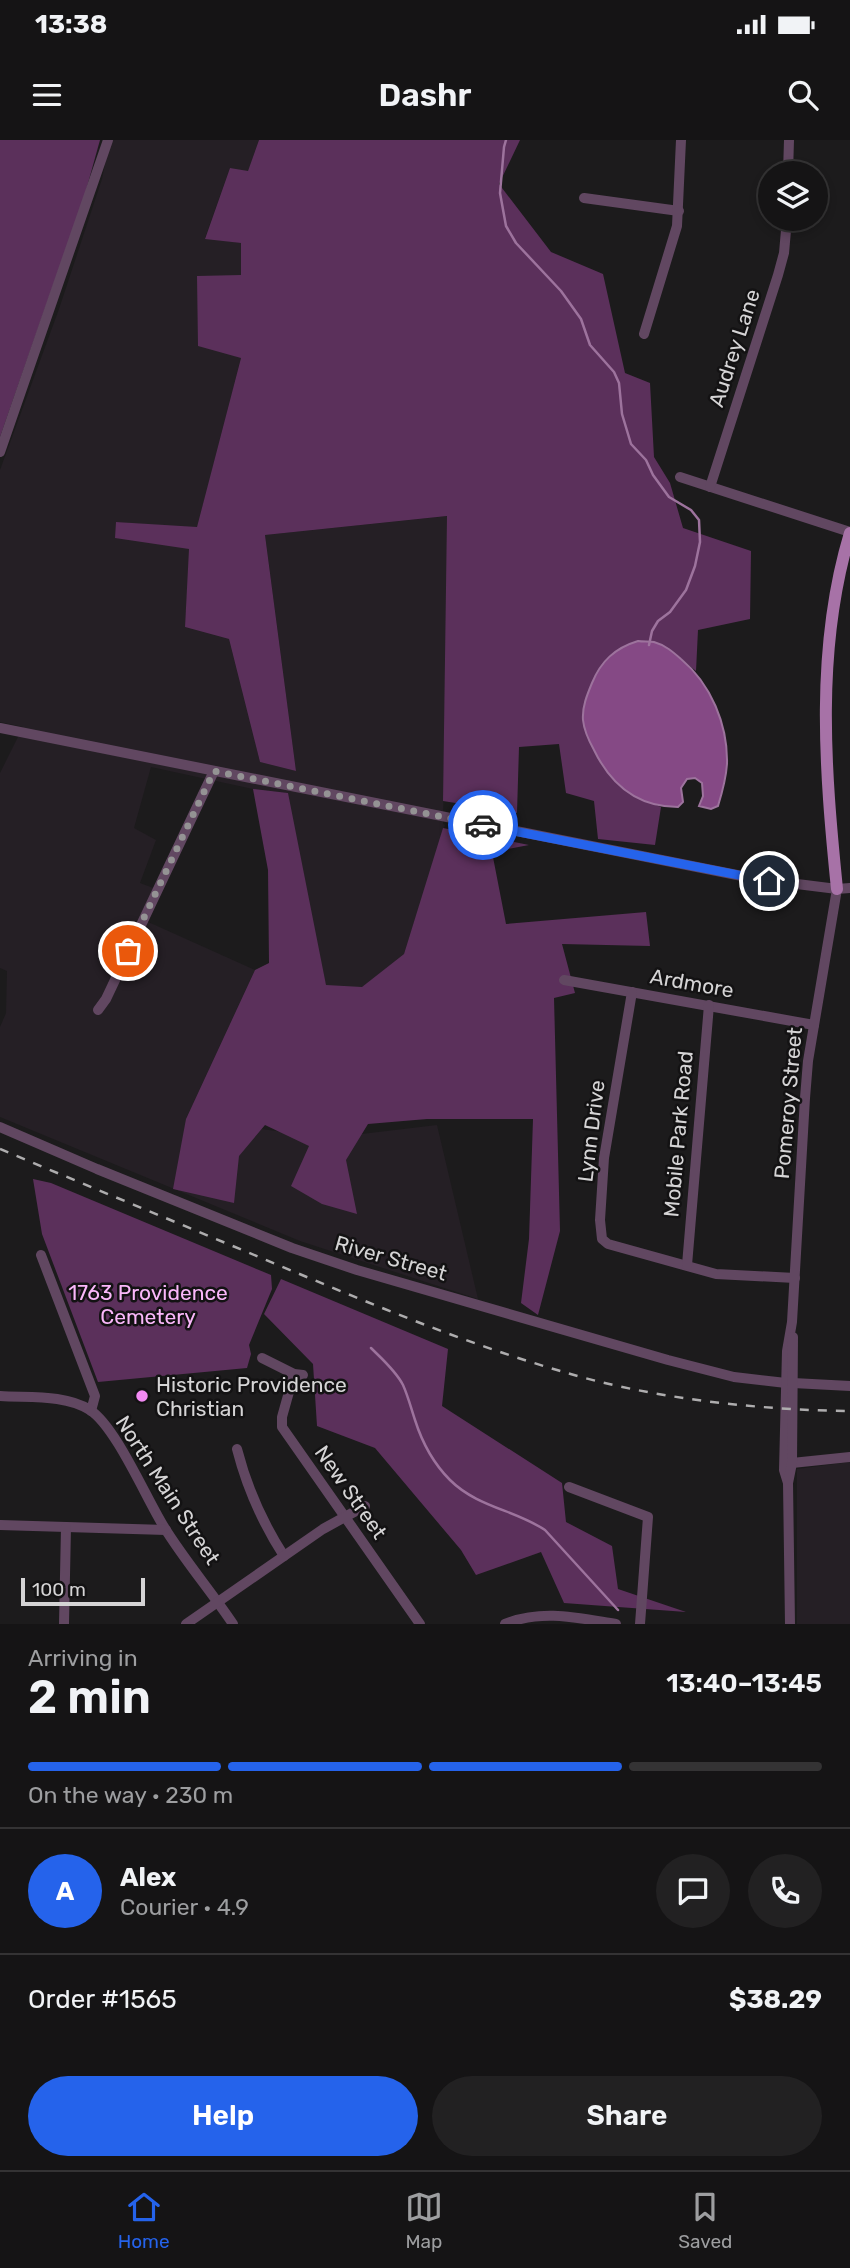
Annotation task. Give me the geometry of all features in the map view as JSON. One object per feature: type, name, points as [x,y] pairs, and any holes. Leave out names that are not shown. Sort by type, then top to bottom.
[{"type":"main road","points":[[844,889],[828,788],[825,686],[830,623],[838,577],[850,533]]},
{"type":"street","points":[[0,452],[108,140]]},
{"type":"street","points":[[644,334],[673,245],[679,211],[681,140]]},
{"type":"street","points":[[788,161],[789,140]]},
{"type":"street","points":[[584,198],[679,211]]},
{"type":"street","name":"Audrey Lane","points":[[710,486],[778,275],[786,231]]},
{"type":"street","points":[[680,477],[850,533]]},
{"type":"street","points":[[0,728],[688,866],[757,879],[844,889]]},
{"type":"street","points":[[98,1010],[106,999],[214,771]]},
{"type":"street","name":"Pomeroy Street","points":[[788,1483],[784,1470],[805,1098],[814,1025],[844,889]]},
{"type":"street","name":"Ardmore","points":[[564,980],[814,1025]]},
{"type":"street","name":"Lynn Drive","points":[[632,992],[607,1136],[601,1239],[608,1244],[716,1274],[795,1278]]},
{"type":"street","name":"Mobile Park Road","points":[[687,1265],[709,1005]]},
{"type":"street","name":"River Street","points":[[0,1127],[97,1170],[292,1248],[356,1270],[734,1377],[850,1386]]},
{"type":"street","name":"North Main Street","points":[[41,1255],[96,1396],[91,1411],[105,1425],[122,1450],[166,1530],[233,1624]]},
{"type":"street","name":"New Street","points":[[262,1359],[299,1374],[282,1417],[282,1427],[420,1624]]},
{"type":"street","name":"Pomeroy Street","points":[[790,1383],[790,1624]]},
{"type":"street","points":[[0,1396],[62,1400],[91,1411]]},
{"type":"street","points":[[237,1449],[261,1518],[284,1556]]},
{"type":"street","points":[[792,1463],[850,1457]]},
{"type":"street","points":[[569,1487],[648,1517],[640,1624]]},
{"type":"street","points":[[186,1624],[284,1556],[365,1506]]},
{"type":"street","points":[[0,1525],[166,1530]]},
{"type":"street","points":[[64,1624],[66,1527]]},
{"type":"street","points":[[505,1624],[529,1616],[544,1615],[616,1624]]},
{"type":"shaded area","points":[[110,140],[259,140],[248,172],[230,168],[205,238],[241,243],[241,276],[198,276],[241,358],[197,528],[116,522],[190,549],[185,627],[229,639],[260,762],[296,771],[265,535],[448,516],[445,825],[404,954],[379,974],[373,985],[329,994],[291,883],[288,793],[253,789],[151,767],[134,828],[156,840],[140,883],[156,889],[146,921],[255,970],[186,1119],[328,1138],[437,1125],[478,1299],[300,1241],[0,1117],[0,1027],[6,1013],[7,971],[0,968],[0,773],[23,727],[0,722],[0,470],[59,309],[102,179]]},
{"type":"shaded area","points":[[638,641],[658,643],[675,654],[701,680],[716,706],[727,749],[725,780],[718,806],[711,809],[699,806],[703,796],[702,783],[695,778],[687,779],[681,788],[683,802],[678,807],[663,806],[638,798],[627,792],[609,774],[590,743],[584,728],[583,715],[596,675],[604,662],[622,647]]},
{"type":"shaded area","points":[[850,1462],[850,1624],[797,1624],[797,1469]]},
{"type":"green space","points":[[0,140],[100,140],[85,194],[0,437]]},
{"type":"green space","points":[[259,140],[520,140],[499,184],[551,252],[603,274],[625,373],[650,383],[654,457],[670,483],[683,528],[751,551],[750,619],[698,630],[696,671],[661,645],[651,642],[635,643],[606,660],[594,678],[586,699],[583,720],[638,798],[661,807],[655,845],[598,839],[594,801],[566,793],[559,744],[519,747],[517,813],[443,801],[447,516],[265,535],[296,771],[260,762],[229,639],[185,627],[189,549],[115,538],[116,522],[197,527],[241,358],[198,346],[197,276],[241,275],[241,243],[205,239],[230,168],[248,171]]},
{"type":"green space","points":[[253,789],[288,793],[326,985],[362,987],[404,954],[443,828],[529,845],[492,852],[506,924],[646,912],[650,946],[562,944],[575,993],[554,998],[560,1231],[538,1315],[521,1303],[529,1239],[533,1119],[427,1119],[368,1124],[346,1160],[357,1214],[322,1204],[291,1186],[309,1146],[265,1125],[239,1156],[234,1203],[173,1189],[186,1119],[255,970],[269,963],[268,870]]},
{"type":"green space","name":"1763 Providence Cemetery","points":[[33,1179],[51,1183],[271,1275],[272,1289],[249,1345],[251,1354],[247,1368],[98,1382],[42,1234]]},
{"type":"green space","points":[[281,1279],[448,1349],[442,1406],[562,1483],[566,1522],[612,1546],[618,1589],[686,1612],[564,1603],[541,1552],[476,1575],[461,1550],[375,1448],[317,1426],[313,1364],[264,1314]]},
{"type":"waterway","points":[[506,140],[500,193],[506,226],[516,243],[561,291],[581,319],[590,345],[614,372],[619,383],[622,414],[631,444],[646,460],[669,497],[691,510],[699,520],[700,542],[686,590],[670,612],[658,621],[652,631],[649,645]]},
{"type":"waterway","points":[[371,1348],[400,1380],[425,1444],[450,1480],[472,1496],[545,1530],[618,1610]]},
{"type":"railway","points":[[0,1149],[406,1318],[557,1370],[628,1388],[702,1401],[850,1411]]},
{"type":"way so far","points":[[128,951],[214,771],[483,825]]},
{"type":"place","name":"Historic Providence Christian","points":[[142,1396]]},
{"type":"route","points":[[483,825],[769,881]]}]
